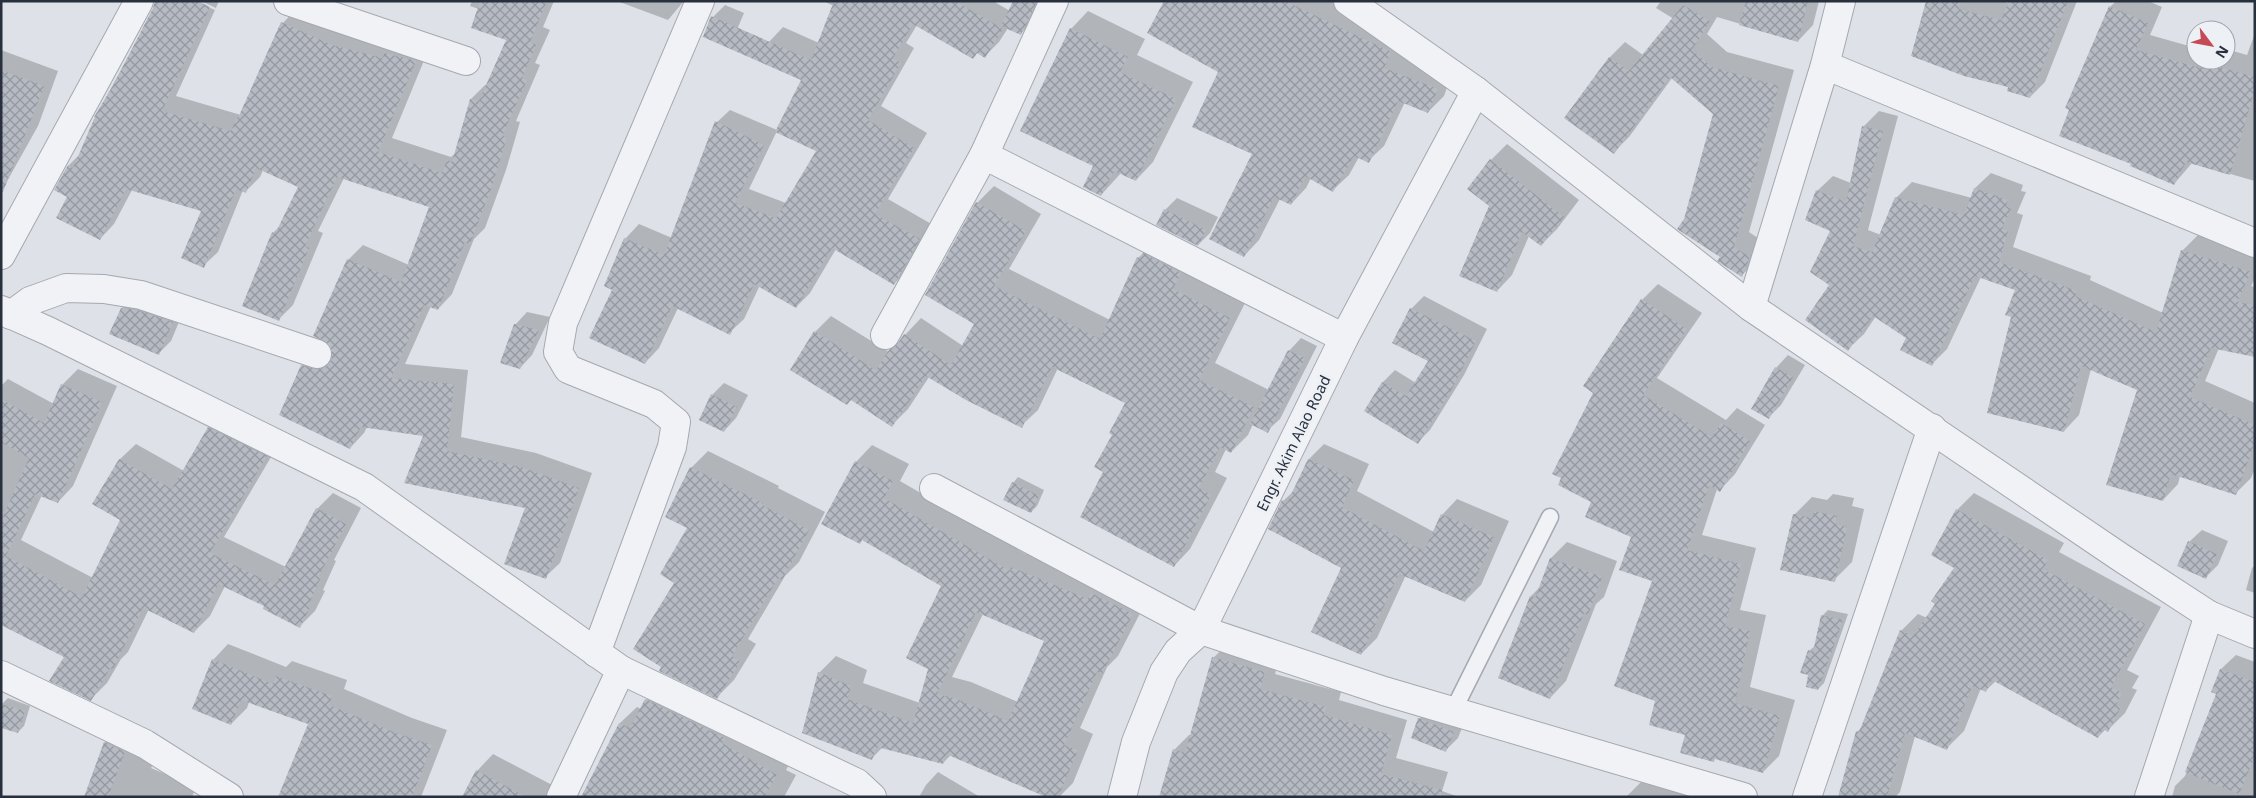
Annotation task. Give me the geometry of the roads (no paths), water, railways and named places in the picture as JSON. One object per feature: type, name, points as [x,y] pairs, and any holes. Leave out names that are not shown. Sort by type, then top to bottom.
[{"type":"street","points":[[1,254],[139,1]]},
{"type":"street","points":[[288,1],[466,61]]},
{"type":"street","points":[[596,653],[672,447],[676,422],[654,404],[568,369],[558,352],[563,323],[700,1]]},
{"type":"street","points":[[885,336],[984,155],[1054,1]]},
{"type":"street","points":[[1348,1],[1476,91],[1751,307],[2120,557],[2209,615],[2255,634]]},
{"type":"street","points":[[1751,307],[1825,65],[1842,1]]},
{"type":"street","points":[[1825,65],[2255,243]]},
{"type":"street","name":"Engr. Akim Alao Road","points":[[1122,797],[1136,742],[1164,672],[1178,651],[1201,630],[1344,338],[1476,91]]},
{"type":"street","points":[[984,155],[1344,338]]},
{"type":"street","points":[[6,313],[30,301],[66,288],[104,288],[141,295],[317,354]]},
{"type":"street","points":[[6,313],[48,331],[364,487],[621,670],[857,783],[872,797]]},
{"type":"street","points":[[1807,797],[1932,428]]},
{"type":"street","points":[[934,488],[1201,630],[1384,691],[1743,797]]},
{"type":"street","points":[[2149,797],[2209,615]]},
{"type":"street","points":[[560,797],[621,670]]},
{"type":"street","points":[[1,674],[145,744],[230,797]]},
{"type":"lane","points":[[1453,711],[1550,517]]}]
